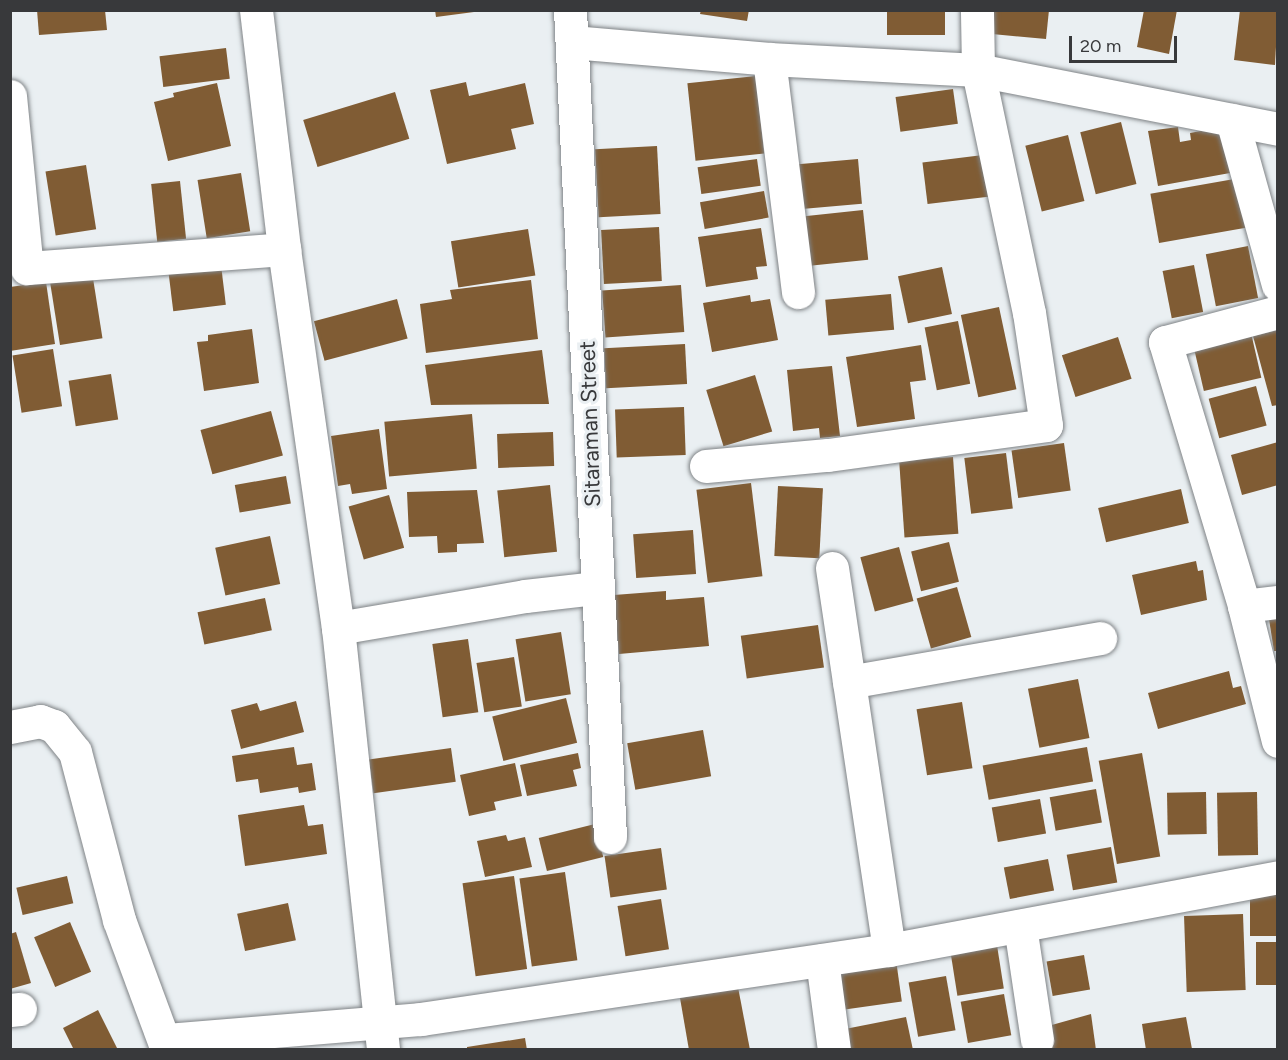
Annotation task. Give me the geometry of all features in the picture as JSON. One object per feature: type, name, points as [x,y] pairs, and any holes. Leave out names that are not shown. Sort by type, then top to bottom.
[{"type":"street","points":[[256,10],[284,249],[338,628],[381,1036]]},
{"type":"street","points":[[706,466],[828,454],[1046,425],[1029,313],[978,70],[977,10]]},
{"type":"street","points":[[571,26],[769,59],[978,70],[1278,129]]},
{"type":"street","name":"Sitaraman Street","points":[[571,26],[594,479],[595,588],[610,837]]},
{"type":"street","points":[[769,59],[798,292]]},
{"type":"street","points":[[10,96],[19,269],[284,249]]},
{"type":"street","points":[[1232,120],[1278,285]]},
{"type":"street","points":[[1278,312],[1165,342],[1244,606],[1278,741]]},
{"type":"street","points":[[832,568],[889,950]]},
{"type":"street","points":[[338,628],[525,596],[595,588]]},
{"type":"street","points":[[1244,606],[1278,602]]},
{"type":"street","points":[[849,682],[1100,638]]},
{"type":"street","points":[[10,727],[40,721],[54,726],[75,752],[119,920],[166,1045],[381,1036],[889,950],[1278,876]]},
{"type":"street","points":[[1020,926],[1037,1040]]},
{"type":"street","points":[[822,960],[834,1050]]},
{"type":"building","points":[[37,10],[105,10],[107,30],[39,35]]},
{"type":"building","points":[[435,10],[474,10],[474,12],[436,17]]},
{"type":"building","points":[[701,10],[749,10],[747,21],[700,14]]},
{"type":"building","points":[[887,10],[945,10],[945,35],[887,35]]},
{"type":"building","points":[[994,10],[1049,10],[1046,39],[992,34]]},
{"type":"building","points":[[1144,10],[1177,10],[1169,54],[1137,47]]},
{"type":"building","points":[[1240,10],[1278,10],[1275,65],[1234,60]]},
{"type":"building","points":[[226,48],[230,79],[163,87],[159,56]]},
{"type":"building","points":[[756,76],[764,154],[696,161],[687,83]]},
{"type":"building","points":[[466,82],[469,96],[525,83],[534,124],[511,129],[516,149],[447,164],[430,90]]},
{"type":"building","points":[[217,83],[231,146],[168,161],[154,102],[174,97],[173,93]]},
{"type":"building","points":[[953,89],[958,124],[900,132],[896,97]]},
{"type":"building","points":[[395,92],[409,139],[318,167],[303,120]]},
{"type":"building","points":[[1121,122],[1136,184],[1096,194],[1080,132]]},
{"type":"building","points":[[1178,127],[1180,142],[1191,140],[1190,133],[1222,127],[1230,173],[1158,186],[1148,131]]},
{"type":"building","points":[[1068,135],[1084,201],[1042,212],[1025,146]]},
{"type":"building","points":[[657,146],[661,214],[599,217],[595,149]]},
{"type":"building","points":[[983,155],[988,197],[928,204],[922,162]]},
{"type":"building","points":[[757,159],[761,186],[701,194],[698,167]]},
{"type":"building","points":[[858,159],[862,204],[796,210],[792,165]]},
{"type":"building","points":[[86,165],[96,229],[56,236],[46,171]]},
{"type":"building","points":[[241,173],[250,231],[207,238],[198,180]]},
{"type":"building","points":[[1240,178],[1249,227],[1159,243],[1150,194]]},
{"type":"building","points":[[180,181],[186,239],[157,242],[151,184]]},
{"type":"building","points":[[764,191],[769,218],[705,229],[700,202]]},
{"type":"building","points":[[863,210],[868,260],[803,267],[797,217]]},
{"type":"building","points":[[659,227],[662,281],[604,284],[601,230]]},
{"type":"building","points":[[761,228],[767,266],[756,267],[758,279],[706,287],[698,237]]},
{"type":"building","points":[[528,229],[535,275],[458,288],[451,241]]},
{"type":"building","points":[[1248,246],[1258,298],[1216,306],[1206,254]]},
{"type":"building","points":[[221,265],[226,305],[173,311],[168,271]]},
{"type":"building","points":[[1194,265],[1203,312],[1172,318],[1163,271]]},
{"type":"building","points":[[942,267],[952,314],[908,323],[898,276]]},
{"type":"building","points":[[92,272],[102,338],[60,345],[50,279]]},
{"type":"building","points":[[531,280],[538,339],[426,353],[420,304],[452,299],[450,290]]},
{"type":"building","points":[[46,282],[55,344],[10,351],[10,287]]},
{"type":"building","points":[[681,285],[684,332],[605,337],[602,291]]},
{"type":"building","points":[[891,294],[894,330],[828,336],[825,300]]},
{"type":"building","points":[[750,295],[751,302],[770,299],[778,340],[712,352],[703,303]]},
{"type":"building","points":[[397,299],[408,339],[325,361],[314,321]]},
{"type":"building","points":[[999,307],[1016,389],[978,397],[961,315]]},
{"type":"building","points":[[958,321],[970,384],[937,390],[925,327]]},
{"type":"building","points":[[252,329],[259,383],[204,391],[197,342],[208,341],[208,335]]},
{"type":"building","points":[[1278,330],[1278,405],[1272,406],[1253,336]]},
{"type":"building","points":[[1251,333],[1261,378],[1204,391],[1194,346]]},
{"type":"building","points":[[1118,337],[1132,379],[1075,397],[1062,355]]},
{"type":"building","points":[[685,344],[687,384],[606,388],[604,348]]},
{"type":"building","points":[[921,345],[926,380],[910,382],[915,419],[857,427],[846,357]]},
{"type":"building","points":[[53,349],[62,406],[22,413],[13,355]]},
{"type":"building","points":[[542,350],[549,404],[431,405],[425,365]]},
{"type":"building","points":[[832,366],[840,436],[820,438],[819,428],[793,431],[787,370]]},
{"type":"building","points":[[111,374],[118,419],[76,426],[69,381]]},
{"type":"building","points":[[755,375],[772,431],[723,446],[706,390]]},
{"type":"building","points":[[1256,386],[1267,426],[1219,438],[1209,399]]},
{"type":"building","points":[[684,407],[686,455],[617,457],[615,409]]},
{"type":"building","points":[[271,411],[283,455],[212,474],[200,430]]},
{"type":"building","points":[[472,414],[477,469],[389,476],[384,422]]},
{"type":"building","points":[[379,429],[387,489],[352,494],[350,484],[338,486],[331,436]]},
{"type":"building","points":[[553,432],[554,466],[498,468],[497,434]]},
{"type":"building","points":[[1278,442],[1278,485],[1242,495],[1231,455]]},
{"type":"building","points":[[1064,443],[1071,491],[1018,498],[1012,450]]},
{"type":"building","points":[[1006,453],[1013,509],[971,514],[964,458]]},
{"type":"building","points":[[953,457],[958,534],[905,538],[899,461]]},
{"type":"building","points":[[286,476],[291,504],[240,513],[235,485]]},
{"type":"building","points":[[751,483],[762,576],[708,583],[696,490]]},
{"type":"building","points":[[550,485],[557,552],[504,557],[497,491]]},
{"type":"building","points":[[778,486],[823,488],[819,558],[774,556]]},
{"type":"building","points":[[1181,489],[1189,523],[1106,542],[1098,508]]},
{"type":"building","points":[[477,490],[484,543],[457,544],[457,552],[438,553],[437,536],[409,537],[407,492]]},
{"type":"building","points":[[389,495],[404,548],[364,559],[349,507]]},
{"type":"building","points":[[693,530],[696,574],[636,578],[633,534]]},
{"type":"building","points":[[270,536],[280,584],[225,596],[215,548]]},
{"type":"building","points":[[949,542],[959,582],[921,591],[911,551]]},
{"type":"building","points":[[899,547],[913,601],[875,611],[860,557]]},
{"type":"building","points":[[1196,561],[1198,571],[1203,570],[1207,600],[1141,615],[1132,575]]},
{"type":"building","points":[[957,587],[971,637],[931,649],[917,599]]},
{"type":"building","points":[[666,591],[666,600],[704,597],[709,646],[619,654],[614,595]]},
{"type":"building","points":[[265,598],[272,630],[204,645],[198,612]]},
{"type":"building","points":[[1278,612],[1278,651],[1274,651],[1268,613]]},
{"type":"building","points":[[818,625],[824,668],[747,678],[741,636]]},
{"type":"building","points":[[561,632],[571,694],[525,701],[516,639]]},
{"type":"building","points":[[468,639],[478,712],[443,717],[432,644]]},
{"type":"building","points":[[514,657],[522,706],[484,712],[476,663]]},
{"type":"building","points":[[1229,671],[1233,688],[1241,686],[1246,704],[1158,729],[1148,693]]},
{"type":"building","points":[[1078,679],[1089,738],[1039,748],[1028,689]]},
{"type":"building","points":[[566,698],[577,743],[503,761],[492,716]]},
{"type":"building","points":[[296,701],[304,732],[241,749],[231,710],[257,703],[260,711]]},
{"type":"building","points":[[962,702],[972,768],[927,775],[917,709]]},
{"type":"building","points":[[703,730],[711,776],[635,790],[627,743]]},
{"type":"building","points":[[294,747],[297,765],[312,763],[316,790],[299,793],[298,787],[260,793],[258,779],[236,782],[232,756]]},
{"type":"building","points":[[1087,747],[1093,781],[989,800],[983,765]]},
{"type":"building","points":[[451,748],[456,782],[374,793],[369,760]]},
{"type":"building","points":[[578,753],[581,768],[573,770],[577,786],[527,796],[520,765]]},
{"type":"building","points":[[1142,753],[1160,856],[1117,864],[1099,761]]},
{"type":"building","points":[[515,763],[522,796],[494,802],[496,810],[469,816],[460,775]]},
{"type":"building","points":[[1096,789],[1102,822],[1056,831],[1050,797]]},
{"type":"building","points":[[1206,792],[1207,834],[1168,835],[1167,793]]},
{"type":"building","points":[[1257,792],[1258,855],[1218,856],[1217,793]]},
{"type":"building","points":[[1040,799],[1046,833],[998,842],[992,808]]},
{"type":"building","points":[[304,805],[308,826],[323,824],[327,854],[245,866],[238,815]]},
{"type":"building","points":[[595,824],[603,857],[547,871],[539,838]]},
{"type":"building","points":[[506,835],[508,841],[525,837],[532,867],[485,877],[477,841]]},
{"type":"building","points":[[1111,847],[1117,882],[1073,890],[1067,855]]},
{"type":"building","points":[[661,848],[667,890],[610,898],[605,856]]},
{"type":"building","points":[[1048,859],[1054,890],[1010,899],[1004,868]]},
{"type":"building","points":[[565,872],[577,960],[532,967],[519,878]]},
{"type":"building","points":[[67,876],[73,903],[23,915],[16,888]]},
{"type":"building","points":[[514,876],[527,969],[476,976],[463,883]]},
{"type":"building","points":[[1250,894],[1278,894],[1278,936],[1250,936]]},
{"type":"building","points":[[661,899],[669,949],[626,956],[618,906]]},
{"type":"building","points":[[288,903],[296,940],[245,951],[237,914]]},
{"type":"building","points":[[1243,914],[1246,990],[1187,992],[1184,916]]},
{"type":"building","points":[[70,922],[91,972],[55,987],[34,937]]},
{"type":"building","points":[[16,932],[31,983],[10,989],[10,934]]},
{"type":"building","points":[[996,939],[1004,988],[957,996],[950,946]]},
{"type":"building","points":[[1256,942],[1278,942],[1278,985],[1256,985]]},
{"type":"building","points":[[1084,955],[1090,989],[1053,996],[1047,962]]},
{"type":"building","points":[[896,960],[902,1002],[839,1010],[834,969]]},
{"type":"building","points":[[946,976],[956,1030],[918,1037],[909,983]]},
{"type":"building","points":[[738,987],[750,1050],[689,1050],[680,998]]},
{"type":"building","points":[[1004,994],[1011,1035],[968,1043],[961,1002]]},
{"type":"building","points":[[98,1010],[118,1050],[74,1050],[63,1028]]},
{"type":"building","points":[[1091,1014],[1096,1050],[1045,1050],[1041,1028]]},
{"type":"building","points":[[906,1017],[913,1050],[849,1050],[845,1029]]},
{"type":"building","points":[[1186,1017],[1192,1049],[1146,1050],[1142,1024]]},
{"type":"building","points":[[525,1038],[527,1050],[467,1050],[467,1047]]}]
